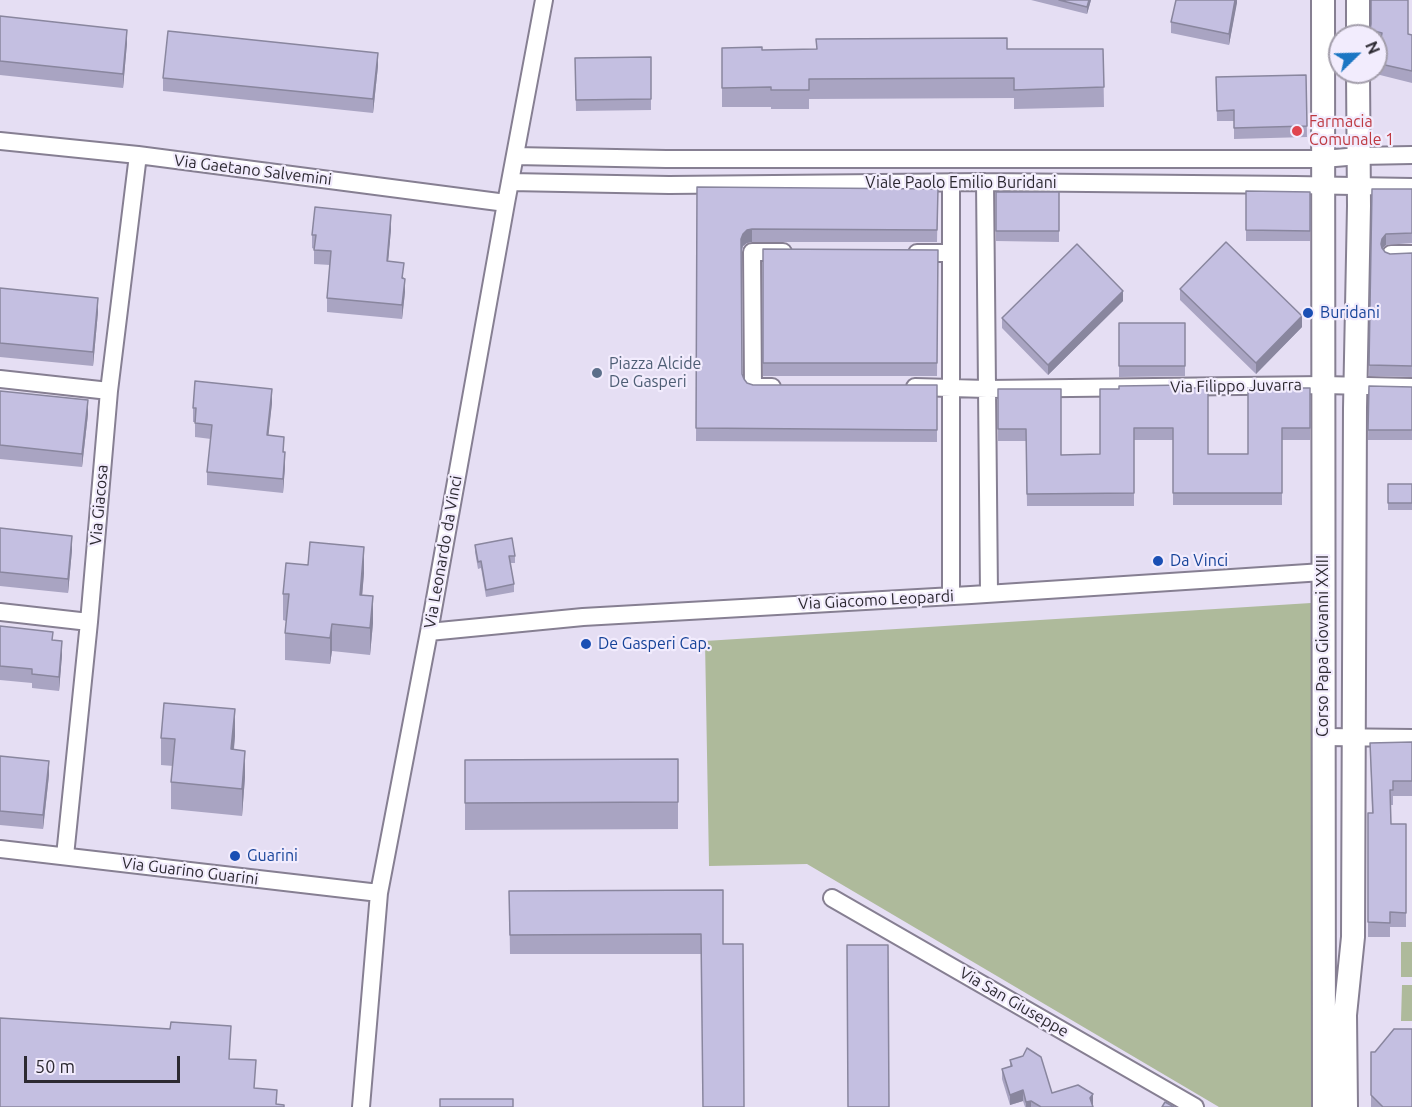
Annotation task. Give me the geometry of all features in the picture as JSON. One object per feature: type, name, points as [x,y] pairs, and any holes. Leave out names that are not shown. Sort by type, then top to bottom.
[{"type":"street","name":"Via Leonardo da Vinci","points":[[361,1107],[379,893],[544,0]]},
{"type":"street","name":"Corso Papa Giovanni XXIII","points":[[1323,0],[1324,1107]]},
{"type":"street","points":[[1358,0],[1358,24]]},
{"type":"street","name":"Corso Papa Giovanni XXIII","points":[[1346,1107],[1345,1015],[1353,937],[1358,84]]},
{"type":"street","name":"Via Gaetano Salvemini","points":[[0,141],[138,155],[506,203]]},
{"type":"street","name":"Via Giacosa","points":[[65,856],[89,622],[109,390],[138,155]]},
{"type":"street","name":"Viale Paolo Emilio Buridani","points":[[516,156],[666,159],[1323,159],[1412,155]]},
{"type":"street","name":"Viale Paolo Emilio Buridani","points":[[510,182],[669,185],[985,182],[1412,187]]},
{"type":"street","points":[[951,182],[951,596]]},
{"type":"street","points":[[985,182],[989,594]]},
{"type":"street","points":[[786,387],[753,387],[752,252],[797,252]]},
{"type":"street","points":[[898,253],[951,253]]},
{"type":"street","points":[[1391,254],[1412,254]]},
{"type":"street","points":[[0,379],[109,390]]},
{"type":"street","name":"Via Filippo Juvarra","points":[[898,387],[987,389],[1323,385],[1412,387]]},
{"type":"street","name":"Via Giacomo Leopardi","points":[[429,632],[583,617],[1323,572]]},
{"type":"street","points":[[0,612],[89,622]]},
{"type":"street","points":[[1323,737],[1412,738]]},
{"type":"street","name":"Via Guarino Guarini","points":[[0,849],[379,893]]},
{"type":"street","name":"Via San Giuseppe","points":[[832,898],[1195,1107]]},
{"type":"green space","points":[[1311,603],[1311,1107],[1219,1107],[807,864],[709,866],[705,641]]},
{"type":"green space","points":[[1401,942],[1412,942],[1412,977],[1401,977]]},
{"type":"green space","points":[[1402,985],[1412,985],[1412,1021],[1401,1021]]},
{"type":"building","points":[[1059,0],[1089,0],[1087,7]]},
{"type":"building","points":[[1176,0],[1235,0],[1229,34],[1171,22]]},
{"type":"building","points":[[1371,0],[1408,0],[1408,34],[1412,35],[1412,71],[1388,66],[1388,24],[1371,24]]},
{"type":"building","points":[[0,16],[127,30],[123,74],[0,61]]},
{"type":"building","points":[[168,31],[378,53],[373,99],[163,78]]},
{"type":"building","points":[[1007,38],[1007,49],[1103,49],[1104,87],[1014,90],[1014,78],[809,79],[809,90],[771,90],[771,87],[722,88],[722,48],[817,49],[816,39]]},
{"type":"building","points":[[651,57],[651,99],[576,100],[575,58]]},
{"type":"building","points":[[1306,75],[1307,126],[1234,128],[1234,110],[1217,111],[1216,77]]},
{"type":"building","points":[[697,187],[938,189],[937,230],[752,229],[747,230],[741,239],[742,374],[747,383],[753,385],[937,385],[937,430],[696,428]]},
{"type":"building","points":[[1372,189],[1412,189],[1412,233],[1386,234],[1381,244],[1385,252],[1390,254],[1412,253],[1412,366],[1369,365]]},
{"type":"building","points":[[1246,191],[1310,192],[1310,231],[1246,230]]},
{"type":"building","points":[[996,192],[1059,192],[1059,231],[996,231]]},
{"type":"building","points":[[315,207],[391,215],[387,261],[404,263],[402,305],[327,298],[331,251],[314,250],[316,235],[312,235]]},
{"type":"building","points":[[1226,242],[1302,316],[1256,363],[1180,289]]},
{"type":"building","points":[[1077,244],[1123,291],[1048,365],[1002,318]]},
{"type":"building","points":[[763,249],[938,250],[937,363],[763,363]]},
{"type":"building","points":[[0,288],[98,298],[93,352],[0,343]]},
{"type":"building","points":[[1119,323],[1185,323],[1185,366],[1119,366]]},
{"type":"building","points":[[195,381],[272,389],[267,435],[284,437],[283,479],[207,472],[212,425],[195,423],[196,408],[193,408]]},
{"type":"building","points":[[1185,385],[1185,388],[1208,388],[1208,454],[1248,454],[1248,388],[1310,388],[1310,428],[1282,428],[1282,493],[1173,493],[1173,428],[1134,428],[1134,493],[1027,494],[1026,429],[998,429],[998,389],[1061,389],[1061,455],[1100,454],[1100,389],[1119,389],[1119,386]]},
{"type":"building","points":[[1369,386],[1412,387],[1412,430],[1368,430]]},
{"type":"building","points":[[0,391],[88,400],[82,454],[0,445]]},
{"type":"building","points":[[1388,484],[1412,484],[1412,503],[1388,503]]},
{"type":"building","points":[[0,528],[72,536],[68,579],[0,572]]},
{"type":"building","points":[[512,538],[515,556],[509,556],[514,584],[486,590],[481,561],[478,562],[475,545]]},
{"type":"building","points":[[310,542],[364,547],[360,595],[373,596],[370,628],[332,624],[330,638],[285,633],[289,594],[283,594],[286,563],[308,565]]},
{"type":"building","points":[[0,626],[53,632],[52,640],[62,641],[59,677],[32,674],[32,669],[0,666]]},
{"type":"building","points":[[164,703],[235,709],[231,749],[245,751],[242,789],[171,782],[175,739],[161,738]]},
{"type":"building","points":[[1412,742],[1412,781],[1393,781],[1393,790],[1390,790],[1391,824],[1406,824],[1406,913],[1390,912],[1390,923],[1368,922],[1368,813],[1373,813],[1370,743]]},
{"type":"building","points":[[0,756],[49,761],[43,815],[0,811]]},
{"type":"building","points":[[678,759],[678,802],[465,803],[465,760]]},
{"type":"building","points":[[723,890],[723,944],[743,944],[744,1107],[703,1107],[701,934],[510,935],[509,891]]},
{"type":"building","points":[[847,945],[888,945],[889,1107],[848,1107]]},
{"type":"building","points":[[0,1018],[170,1029],[171,1022],[231,1026],[229,1059],[256,1060],[254,1088],[277,1090],[276,1104],[284,1105],[284,1107],[0,1107]]},
{"type":"building","points":[[1394,1029],[1412,1029],[1412,1107],[1383,1107],[1371,1095],[1371,1052],[1375,1052]]},
{"type":"building","points":[[1027,1048],[1041,1057],[1052,1093],[1078,1085],[1093,1094],[1090,1098],[1093,1107],[1041,1107],[1031,1101],[1026,1102],[1023,1090],[1010,1095],[1002,1069],[1012,1066],[1010,1060],[1023,1056]]},
{"type":"building","points":[[440,1099],[513,1099],[513,1107],[440,1107]]},
{"type":"building","points":[[1165,1102],[1174,1107],[1162,1107]]},
{"type":"place","name":"Farmacia Comunale 1","points":[[1297,131]]},
{"type":"place","name":"Buridani","points":[[1308,313]]},
{"type":"place","name":"Piazza Alcide De Gasperi","points":[[597,373]]},
{"type":"place","name":"Da Vinci","points":[[1158,561]]},
{"type":"place","name":"De Gasperi Cap.","points":[[586,644]]},
{"type":"place","name":"Guarini","points":[[235,856]]}]
